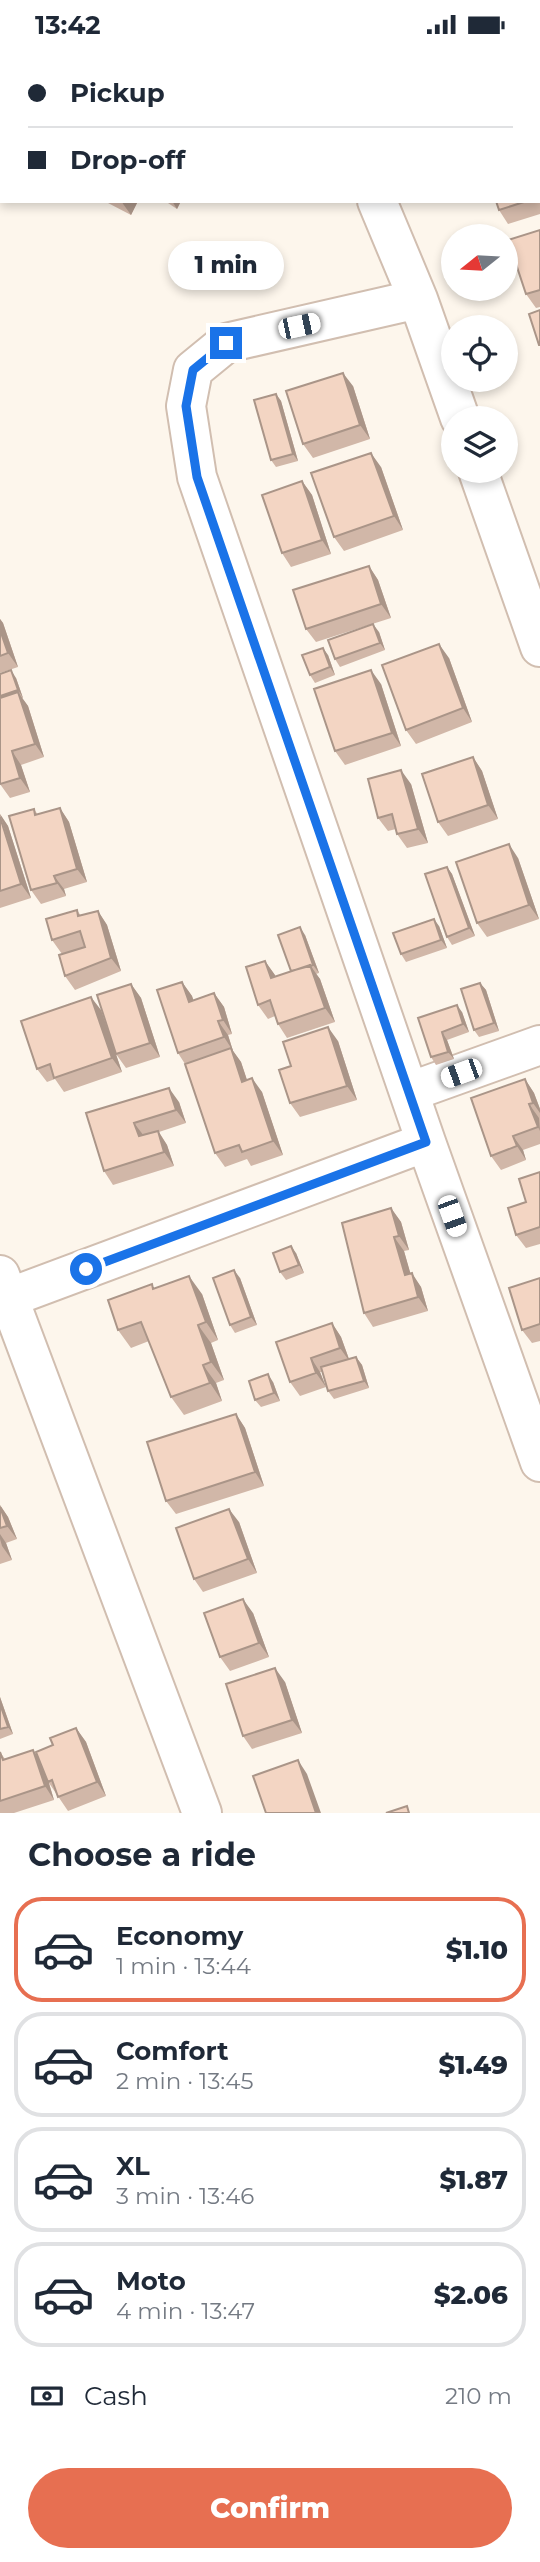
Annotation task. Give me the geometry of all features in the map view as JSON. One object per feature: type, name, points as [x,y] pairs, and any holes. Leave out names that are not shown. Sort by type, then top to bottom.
[{"type":"street","points":[[378,203],[418,299],[456,406]]},
{"type":"street","points":[[418,299],[226,343],[193,370],[186,406],[197,477],[426,1142],[540,1462]]},
{"type":"street","points":[[482,483],[540,647]]},
{"type":"street","points":[[409,1092],[540,1045]]},
{"type":"street","points":[[202,1813],[3,1291],[426,1142]]},
{"type":"building","points":[[497,203],[521,203],[499,210]]},
{"type":"building","points":[[540,230],[540,290],[526,294],[518,270],[518,237]]},
{"type":"building","points":[[540,310],[540,345],[539,345],[529,314]]},
{"type":"building","points":[[343,373],[360,425],[303,444],[286,391]]},
{"type":"building","points":[[276,394],[293,454],[271,460],[254,400]]},
{"type":"building","points":[[371,453],[394,516],[334,537],[311,473]]},
{"type":"building","points":[[302,481],[322,540],[282,553],[262,495]]},
{"type":"building","points":[[369,566],[381,604],[306,629],[293,590]]},
{"type":"building","points":[[373,624],[380,643],[335,659],[328,640]]},
{"type":"building","points":[[0,630],[8,653],[0,656]]},
{"type":"building","points":[[439,644],[463,708],[406,730],[382,665]]},
{"type":"building","points":[[323,648],[330,667],[310,675],[302,655]]},
{"type":"building","points":[[11,670],[18,690],[0,696],[0,674]]},
{"type":"building","points":[[371,670],[392,733],[335,751],[314,689]]},
{"type":"building","points":[[18,692],[35,744],[12,751],[20,778],[0,784],[0,698]]},
{"type":"building","points":[[473,757],[488,805],[438,822],[422,774]]},
{"type":"building","points":[[401,770],[418,829],[397,834],[392,814],[378,818],[368,779]]},
{"type":"building","points":[[60,808],[77,869],[54,876],[57,883],[31,890],[9,816],[34,809],[35,815]]},
{"type":"building","points":[[0,817],[21,884],[0,891]]},
{"type":"building","points":[[509,844],[529,905],[477,923],[456,862]]},
{"type":"building","points":[[447,867],[469,928],[447,937],[425,874]]},
{"type":"building","points":[[77,910],[78,916],[98,911],[111,958],[65,976],[59,955],[85,947],[80,931],[52,940],[46,919]]},
{"type":"building","points":[[434,919],[441,940],[401,954],[393,933]]},
{"type":"building","points":[[300,927],[313,965],[291,971],[278,935]]},
{"type":"building","points":[[265,961],[271,978],[310,965],[325,1008],[278,1024],[270,1000],[258,1005],[246,967]]},
{"type":"building","points":[[182,982],[189,1002],[214,993],[223,1020],[218,1021],[224,1037],[178,1053],[157,990]]},
{"type":"building","points":[[480,983],[494,1023],[474,1030],[461,989]]},
{"type":"building","points":[[131,984],[150,1043],[116,1054],[97,995]]},
{"type":"building","points":[[91,997],[112,1058],[54,1078],[50,1064],[37,1069],[21,1021]]},
{"type":"building","points":[[457,1005],[463,1024],[442,1032],[448,1052],[431,1057],[418,1018]]},
{"type":"building","points":[[328,1027],[347,1086],[290,1103],[279,1070],[291,1066],[283,1042]]},
{"type":"building","points":[[231,1048],[242,1082],[252,1078],[273,1141],[242,1152],[239,1145],[215,1153],[185,1064]]},
{"type":"building","points":[[525,1079],[533,1103],[529,1104],[538,1127],[513,1136],[517,1146],[491,1156],[471,1098]]},
{"type":"building","points":[[169,1088],[176,1110],[134,1123],[139,1136],[158,1131],[164,1152],[104,1171],[86,1113]]},
{"type":"building","points":[[540,1172],[540,1227],[516,1235],[508,1208],[526,1202],[519,1179]]},
{"type":"building","points":[[391,1208],[399,1236],[394,1237],[405,1275],[412,1273],[418,1297],[364,1313],[342,1223]]},
{"type":"building","points":[[291,1246],[299,1265],[280,1272],[273,1253]]},
{"type":"building","points":[[234,1270],[251,1317],[230,1325],[213,1278]]},
{"type":"building","points":[[189,1276],[206,1322],[198,1325],[211,1362],[203,1365],[210,1383],[171,1397],[141,1322],[118,1330],[108,1300],[152,1284],[153,1289]]},
{"type":"building","points":[[540,1278],[540,1324],[522,1330],[509,1288]]},
{"type":"building","points":[[332,1323],[340,1348],[311,1358],[316,1373],[290,1382],[276,1342]]},
{"type":"building","points":[[356,1357],[364,1381],[328,1391],[321,1367]]},
{"type":"building","points":[[268,1374],[274,1393],[255,1400],[249,1381]]},
{"type":"building","points":[[236,1414],[255,1472],[166,1501],[147,1442]]},
{"type":"building","points":[[0,1507],[7,1526],[0,1528]]},
{"type":"building","points":[[229,1509],[248,1559],[194,1579],[176,1528]]},
{"type":"building","points":[[243,1599],[259,1643],[220,1657],[204,1613]]},
{"type":"building","points":[[275,1668],[292,1720],[243,1736],[226,1684]]},
{"type":"building","points":[[0,1704],[8,1727],[0,1729]]},
{"type":"building","points":[[76,1728],[97,1782],[58,1797],[52,1780],[48,1782],[36,1752],[53,1745],[50,1738]]},
{"type":"building","points":[[33,1750],[45,1786],[0,1801],[0,1752],[3,1760]]},
{"type":"building","points":[[298,1760],[316,1813],[266,1813],[253,1776]]},
{"type":"building","points":[[407,1806],[409,1813],[386,1813]]},
{"type":"route","points":[[86,1269],[426,1142],[197,477],[186,406],[193,370],[226,343]]}]
